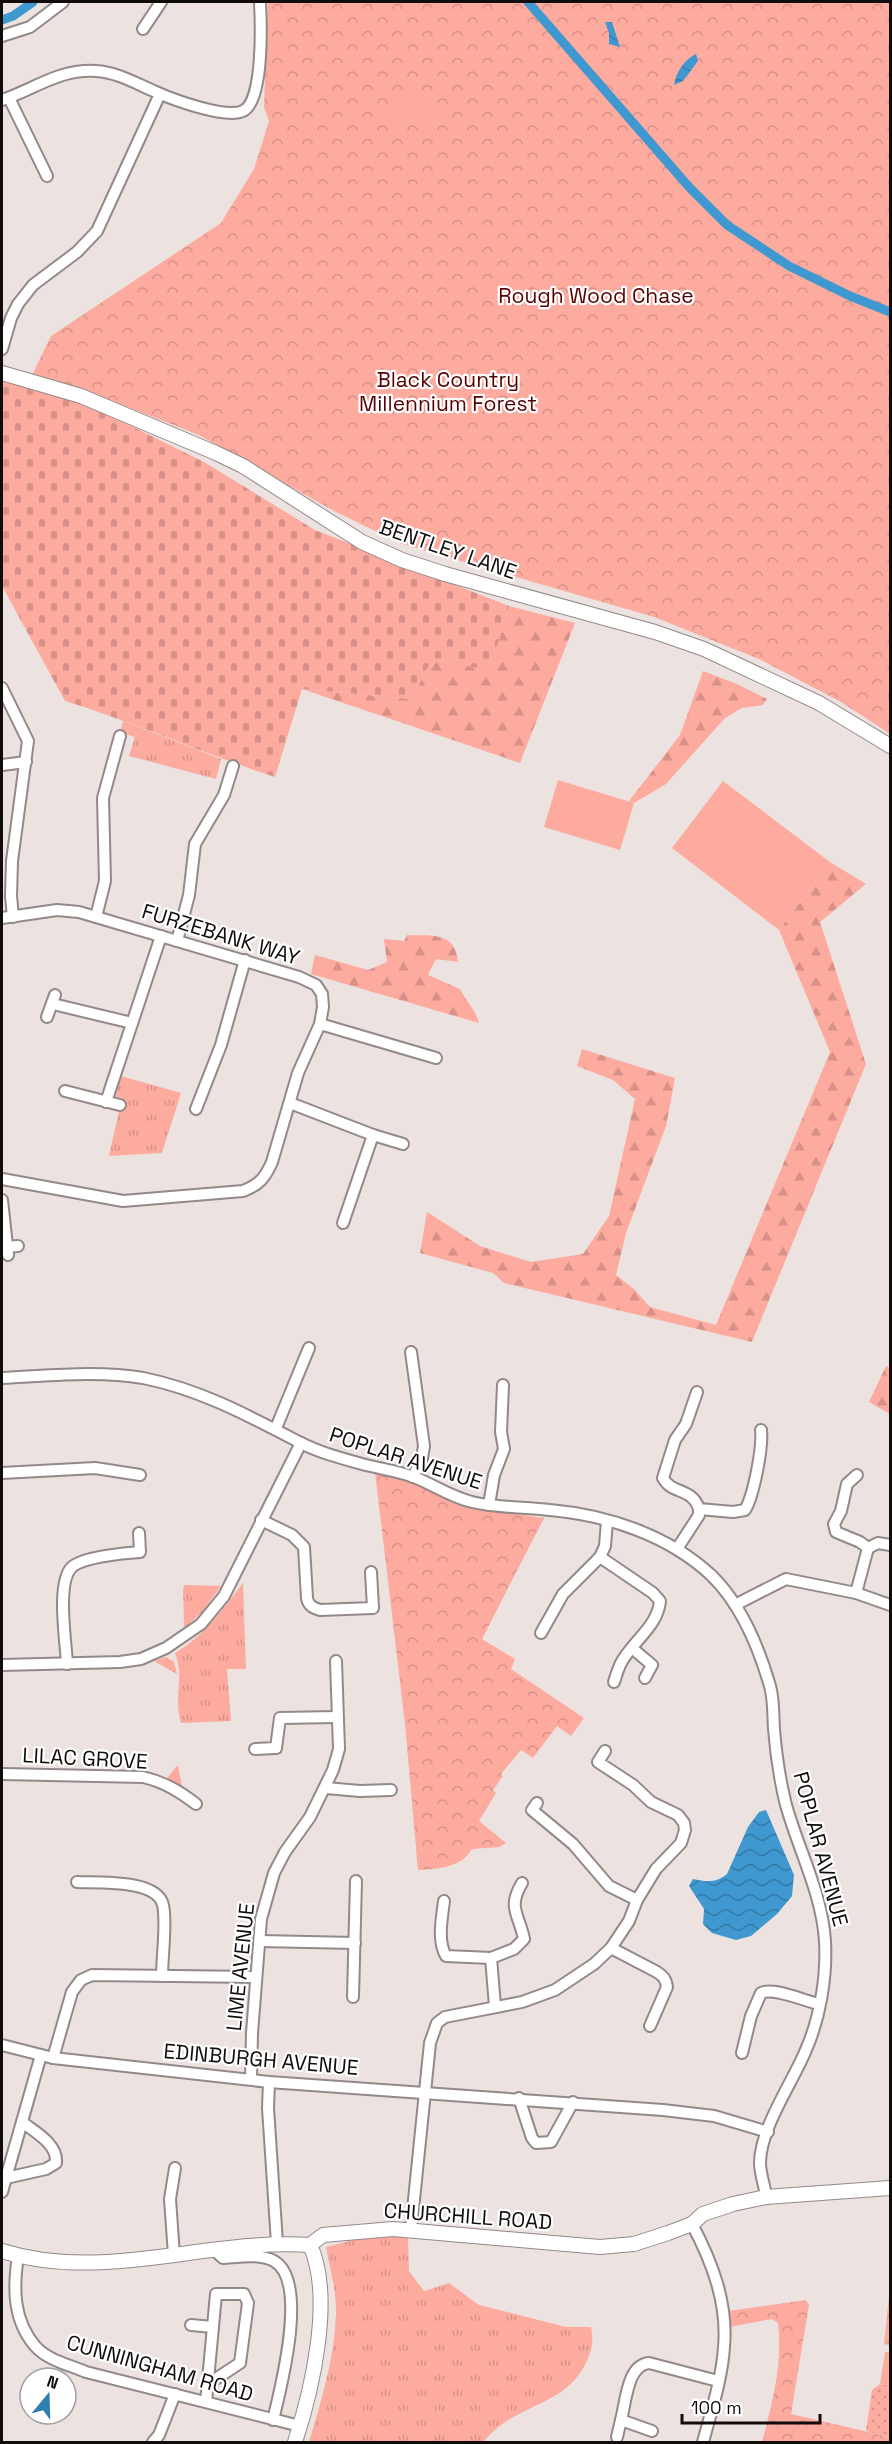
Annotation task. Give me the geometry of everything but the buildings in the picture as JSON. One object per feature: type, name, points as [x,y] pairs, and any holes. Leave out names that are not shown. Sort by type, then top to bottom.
[{"type":"street","points":[[2,36],[30,27],[63,2]]},
{"type":"street","points":[[143,29],[161,2]]},
{"type":"street","points":[[47,176],[5,99],[58,75],[73,71],[112,73],[160,94],[221,113],[236,114],[249,107],[257,85],[262,31],[260,2]]},
{"type":"street","points":[[2,349],[11,318],[18,304],[33,285],[77,252],[97,231],[160,94]]},
{"type":"street","name":"BENTLEY LANE","points":[[2,373],[81,396],[129,414],[216,453],[243,466],[362,542],[402,560],[655,632],[704,650],[819,703],[891,746]]},
{"type":"street","points":[[2,688],[25,733],[28,746],[12,861],[11,896],[7,917]]},
{"type":"street","points":[[96,917],[105,881],[103,798],[120,736]]},
{"type":"street","points":[[2,765],[26,762]]},
{"type":"street","points":[[177,940],[189,895],[195,844],[224,795],[233,766]]},
{"type":"street","name":"FURZEBANK WAY","points":[[2,1180],[123,1201],[243,1191],[257,1185],[266,1176],[298,1072],[321,1024],[322,994],[316,985],[299,977],[79,912],[57,910],[7,917]]},
{"type":"street","points":[[106,1102],[161,936]]},
{"type":"street","points":[[196,1109],[221,1045],[245,960]]},
{"type":"street","points":[[47,1017],[54,1000],[132,1023]]},
{"type":"street","points":[[321,1024],[436,1058]]},
{"type":"street","points":[[65,1091],[120,1105]]},
{"type":"street","points":[[290,1103],[399,1143],[398,1129]]},
{"type":"street","points":[[343,1223],[357,1199],[373,1135]]},
{"type":"street","points":[[2,1180],[7,1251],[18,1246]]},
{"type":"street","points":[[276,1428],[309,1348]]},
{"type":"street","points":[[411,1352],[424,1446],[422,1458],[413,1477]]},
{"type":"street","name":"POPLAR AVENUE","points":[[2,1378],[90,1373],[144,1379],[184,1389],[276,1428],[301,1443],[341,1458],[413,1477],[448,1494],[489,1505],[581,1514],[646,1534],[677,1549],[712,1576],[735,1605],[750,1634],[770,1688],[786,1804],[822,1918],[825,1963],[815,2026],[806,2051],[774,2112],[768,2132],[760,2161],[766,2198]]},
{"type":"street","points":[[489,1505],[494,1475],[504,1449],[501,1432],[503,1385]]},
{"type":"street","points":[[677,1549],[699,1515],[699,1509],[696,1499],[672,1487],[663,1478],[675,1440],[686,1424],[697,1392]]},
{"type":"street","points":[[699,1509],[733,1512],[745,1510],[755,1484],[762,1439],[761,1430]]},
{"type":"street","points":[[2,1665],[120,1662],[147,1657],[166,1648],[201,1624],[224,1596],[301,1443]]},
{"type":"street","points":[[2,1473],[96,1468],[140,1475]]},
{"type":"street","points":[[857,1475],[847,1484],[841,1511],[834,1524],[836,1532],[868,1548]]},
{"type":"street","points":[[261,1520],[292,1535],[304,1547],[307,1598],[313,1608],[320,1610],[373,1608],[371,1572]]},
{"type":"street","points":[[541,1633],[563,1594],[600,1557],[605,1546],[607,1521]]},
{"type":"street","points":[[67,1664],[63,1589],[66,1576],[72,1567],[81,1563],[114,1554],[140,1552],[139,1533]]},
{"type":"street","points":[[868,1548],[878,1543],[891,1545]]},
{"type":"street","points":[[856,1593],[868,1548]]},
{"type":"street","points":[[600,1557],[653,1593],[660,1601],[657,1613],[622,1663],[614,1682]]},
{"type":"street","points":[[735,1605],[786,1579],[856,1593],[891,1605]]},
{"type":"street","points":[[632,1648],[652,1665],[645,1677]]},
{"type":"street","name":"LIME AVENUE","points":[[251,2079],[255,1977],[261,1919],[274,1874],[285,1852],[310,1817],[326,1788],[339,1749],[336,1717],[336,1662]]},
{"type":"street","points":[[255,1749],[276,1748],[280,1718],[336,1717]]},
{"type":"street","points":[[411,2229],[430,2043],[437,2023],[445,2017],[522,2002],[555,1989],[582,1974],[611,1948],[629,1921],[637,1900],[656,1869],[681,1843],[685,1830],[684,1823],[678,1815],[651,1802],[633,1785],[598,1762],[605,1751]]},
{"type":"street","name":"LILAC GROVE","points":[[2,1774],[143,1777],[160,1781],[181,1792],[196,1804]]},
{"type":"street","points":[[326,1788],[360,1791],[391,1790]]},
{"type":"street","points":[[537,1803],[532,1810],[573,1844],[609,1886],[637,1900]]},
{"type":"street","points":[[353,1996],[356,1881]]},
{"type":"street","points":[[77,1882],[137,1885],[157,1894],[164,1906],[162,1976]]},
{"type":"street","points":[[444,1901],[442,1947],[446,1956],[491,1958],[514,1949],[524,1939],[514,1904],[514,1896],[522,1883]]},
{"type":"street","points":[[260,1941],[355,1942]]},
{"type":"street","points":[[611,1948],[664,1976],[667,1987],[650,2026]]},
{"type":"street","points":[[491,1958],[495,2006]]},
{"type":"street","points":[[53,2058],[72,1992],[81,1980],[92,1975],[255,1977]]},
{"type":"street","points":[[742,2053],[751,2016],[761,1993],[775,1991],[797,2000],[819,2004]]},
{"type":"street","name":"EDINBURGH AVENUE","points":[[2,2045],[53,2058],[269,2082],[573,2102],[714,2116],[768,2132]]},
{"type":"street","points":[[2,2192],[41,2055]]},
{"type":"street","points":[[269,2082],[268,2108],[277,2242]]},
{"type":"street","points":[[519,2098],[532,2138],[536,2143],[548,2144],[573,2102]]},
{"type":"street","points":[[6,2178],[46,2169],[56,2163],[56,2153],[52,2147],[22,2122]]},
{"type":"street","points":[[174,2168],[170,2199],[174,2256]]},
{"type":"street","name":"CHURCHILL ROAD","points":[[2,2251],[18,2256],[81,2263],[135,2261],[277,2242],[310,2245],[323,2235],[382,2229],[411,2229],[600,2247],[634,2244],[692,2224],[703,2214],[729,2205],[766,2198],[891,2188]]},
{"type":"street","points":[[692,2224],[709,2256],[718,2284],[724,2323],[724,2347],[703,2442]]},
{"type":"street","points":[[295,2442],[313,2379],[317,2354],[320,2299],[315,2255],[310,2245]]},
{"type":"street","points":[[214,2250],[223,2258],[254,2257],[273,2260],[288,2278],[291,2292],[287,2364],[273,2420]]},
{"type":"street","name":"CUNNINGHAM ROAD","points":[[18,2256],[14,2298],[21,2324],[36,2347],[53,2359],[86,2372],[300,2426]]},
{"type":"street","points":[[206,2402],[216,2294],[244,2294],[248,2303],[240,2363],[208,2384]]},
{"type":"street","points":[[191,2325],[213,2327]]},
{"type":"street","points":[[617,2437],[633,2371],[641,2364],[666,2367],[718,2381]]},
{"type":"street","points":[[153,2442],[159,2435],[175,2394]]},
{"type":"street","points":[[621,2420],[652,2431]]},
{"type":"green space","name":"Rough Wood Chase","points":[[268,2],[890,2],[890,734],[841,702],[759,659],[654,617],[402,544],[332,510],[199,435],[79,388],[32,375],[51,336],[221,223],[254,169],[269,121],[264,107]]},
{"type":"green space","points":[[392,93],[434,96],[432,123],[390,120]]},
{"type":"green space","points":[[2,380],[87,404],[204,462],[315,530],[509,606],[490,671],[441,660],[428,667],[411,699],[302,689],[275,777],[65,701],[2,586]]},
{"type":"green space","points":[[509,606],[575,623],[520,763],[302,689],[411,699],[428,667],[441,660],[490,670]]},
{"type":"green space","points":[[703,671],[767,699],[763,705],[742,708],[725,718],[666,784],[634,803],[629,801],[680,735]]},
{"type":"green space","points":[[123,721],[221,759],[216,779],[129,756],[135,737],[120,732]]},
{"type":"green space","points":[[558,780],[634,803],[620,850],[544,827]]},
{"type":"green space","points":[[723,781],[830,862],[779,930],[672,848]]},
{"type":"green space","points":[[830,862],[866,884],[820,922],[866,1064],[752,1342],[504,1283],[493,1273],[420,1253],[427,1212],[480,1246],[531,1262],[583,1254],[609,1216],[635,1099],[613,1080],[577,1066],[582,1049],[675,1078],[666,1126],[626,1233],[616,1275],[634,1289],[650,1307],[716,1325],[830,1052],[779,930]]},
{"type":"green space","points":[[407,935],[441,937],[452,945],[458,962],[436,959],[428,975],[460,989],[479,1023],[311,974],[315,955],[368,970],[387,962],[384,939],[404,941]]},
{"type":"green space","points":[[121,1076],[181,1093],[162,1153],[109,1156],[122,1098],[115,1096]]},
{"type":"green space","points":[[886,1366],[890,1368],[890,1414],[869,1402]]},
{"type":"green space","points":[[375,1472],[389,1474],[495,1511],[544,1518],[482,1639],[515,1659],[511,1669],[584,1718],[571,1736],[557,1726],[533,1758],[521,1750],[501,1774],[503,1776],[493,1790],[496,1793],[479,1821],[506,1843],[499,1847],[472,1849],[462,1860],[441,1868],[418,1870],[405,1724]]},
{"type":"green space","points":[[243,1583],[246,1669],[227,1669],[231,1721],[181,1723],[178,1703],[179,1671],[175,1653],[204,1630]]},
{"type":"green space","points":[[185,1585],[221,1586],[187,1629],[184,1626],[183,1588]]},
{"type":"green space","points":[[166,1657],[174,1662],[177,1674],[154,1661]]},
{"type":"green space","points":[[178,1765],[182,1786],[167,1778]]},
{"type":"green space","points":[[365,2237],[408,2237],[409,2271],[424,2291],[449,2283],[479,2305],[566,2327],[591,2327],[592,2345],[586,2363],[568,2387],[508,2420],[483,2442],[309,2442],[326,2380],[335,2332],[335,2299],[326,2247]]},
{"type":"green space","points":[[890,2286],[890,2345],[884,2344]]},
{"type":"green space","points":[[806,2300],[809,2305],[791,2414],[890,2437],[890,2442],[762,2442],[778,2368],[778,2323],[772,2319],[729,2327],[728,2311]]},
{"type":"green space","points":[[885,2352],[890,2352],[890,2385],[880,2384]]},
{"type":"green space","points":[[880,2384],[890,2385],[890,2437],[866,2431],[872,2390]]},
{"type":"water","points":[[605,22],[612,22],[620,47],[609,44],[609,33]]},
{"type":"water","points":[[696,54],[698,61],[683,81],[674,85],[681,67]]},
{"type":"water","points":[[766,1810],[794,1875],[792,1896],[777,1914],[751,1936],[736,1940],[712,1933],[703,1924],[704,1909],[689,1886],[693,1879],[711,1881],[727,1874],[748,1827],[759,1812]]},
{"type":"waterway","points":[[2,20],[13,16],[33,2]]},
{"type":"waterway","points":[[528,2],[689,187],[727,225],[789,266],[850,296],[890,312]]},
{"type":"park label","name":"Black Country Millennium Forest","points":[[448,391]]}]
